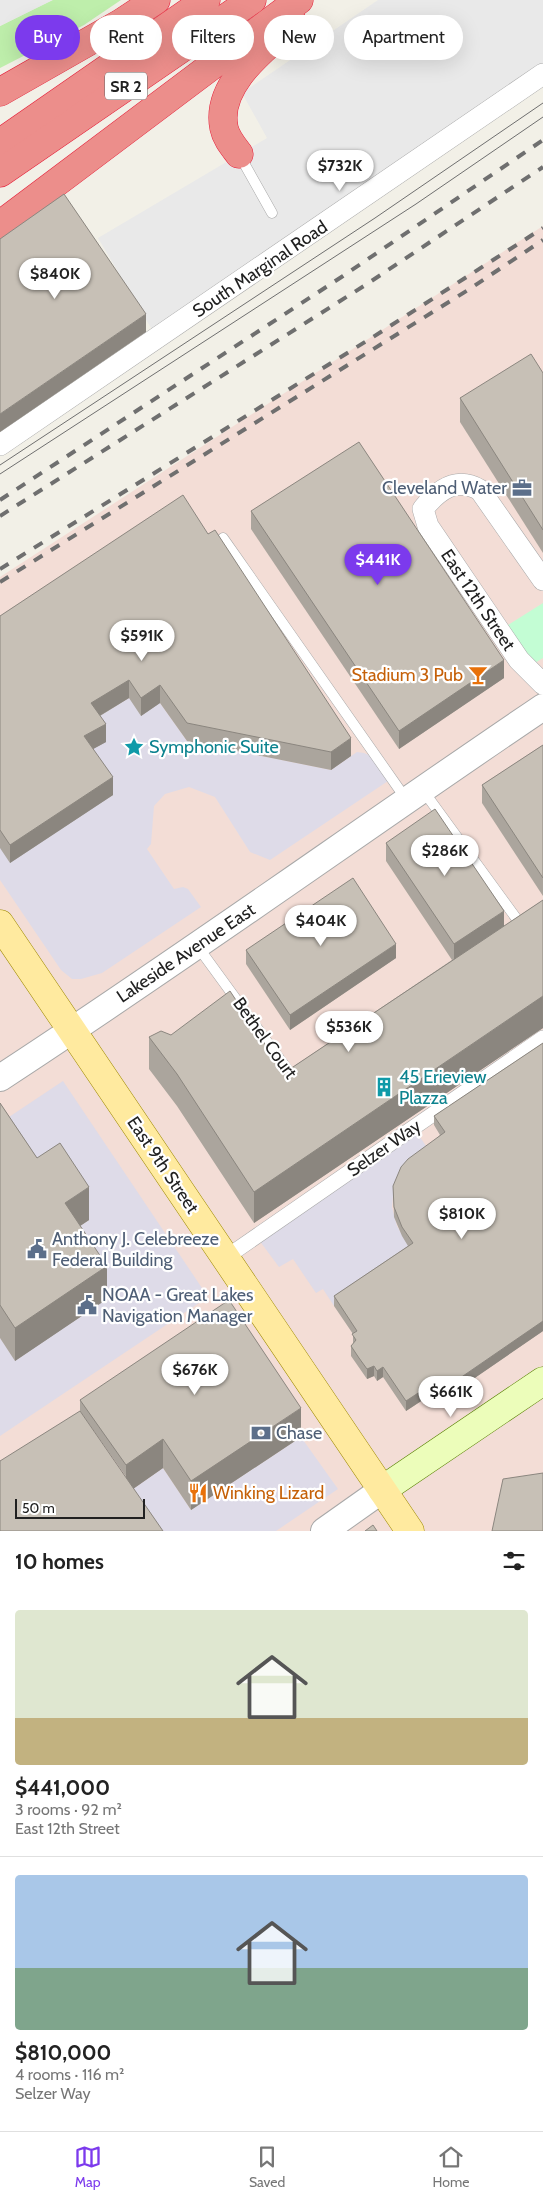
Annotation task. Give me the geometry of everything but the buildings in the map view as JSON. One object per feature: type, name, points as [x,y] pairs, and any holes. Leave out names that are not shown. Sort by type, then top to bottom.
[{"type":"highway","points":[[0,92],[121,23],[156,0]]},
{"type":"highway","name":"SR 2","points":[[0,142],[206,0]]},
{"type":"highway","name":"SR 2","points":[[0,173],[252,0]]},
{"type":"highway","points":[[0,225],[299,0]]},
{"type":"highway","points":[[239,154],[228,139],[224,126],[224,111],[231,88],[245,69],[318,0]]},
{"type":"main road","name":"East 9th Street","points":[[0,924],[410,1531]]},
{"type":"main road","points":[[382,1490],[543,1380]]},
{"type":"street","name":"South Marginal Road","points":[[0,445],[543,74]]},
{"type":"street","name":"East 12th Street","points":[[543,580],[480,490],[468,483],[456,483],[431,498],[423,509],[428,526],[513,651],[543,684]]},
{"type":"street","name":"Lakeside Avenue East","points":[[0,1078],[197,946],[414,794],[543,707]]},
{"type":"street","name":"Selzer Way","points":[[225,1258],[543,1038]]},
{"type":"street","points":[[324,1531],[382,1490]]},
{"type":"lane","points":[[239,154],[272,214]]},
{"type":"lane","points":[[223,538],[414,794],[524,930]]},
{"type":"lane","name":"Bethel Court","points":[[197,946],[299,1085],[307,1080]]},
{"type":"shaded area","points":[[0,0],[53,0],[22,15],[15,15],[15,19],[0,26]]},
{"type":"shaded area","points":[[378,0],[543,0],[543,67],[154,333],[98,238],[267,138],[242,93],[290,60],[334,60],[334,30],[344,23],[344,60],[463,60],[463,15],[356,15]]},
{"type":"shaded area","points":[[543,226],[543,1531],[0,1531],[0,577]]},
{"type":"shaded area","points":[[129,698],[160,703],[187,741],[331,770],[357,752],[364,753],[373,757],[388,781],[270,860],[250,852],[215,797],[189,787],[165,794],[154,806],[151,844],[147,849],[174,889],[183,887],[188,889],[201,907],[102,973],[81,979],[72,979],[61,970],[0,880],[0,848],[84,754],[91,721]]},
{"type":"shaded area","points":[[63,1081],[208,1297],[0,1436],[0,1338],[15,1360],[65,1236],[89,1220],[37,1191],[0,1123]]},
{"type":"shaded area","points":[[416,1131],[430,1152],[393,1196],[392,1207],[397,1226],[413,1253],[334,1306],[323,1289],[316,1293],[293,1259],[279,1267],[256,1236]]},
{"type":"shaded area","points":[[301,1437],[338,1489],[276,1531],[151,1531],[126,1494],[163,1468],[191,1510]]},
{"type":"green space","points":[[52,0],[121,0],[99,15],[90,15],[90,21],[80,27],[80,15],[22,15]]},
{"type":"green space","points":[[15,18],[16,60],[0,68],[0,26]]},
{"type":"green space","points":[[543,603],[543,658],[530,666],[505,627]]},
{"type":"tram line","points":[[0,465],[375,218],[543,103]]},
{"type":"tram line","points":[[0,474],[416,204],[543,117]]},
{"type":"railway","points":[[0,500],[343,276],[543,140]]},
{"type":"railway","points":[[0,516],[367,284],[543,167]]},
{"type":"railway","points":[[0,569],[373,337],[543,228]]},
{"type":"railway","points":[[0,582],[468,290],[543,240]]},
{"type":"place","name":"Cleveland Water","points":[[522,488]]},
{"type":"place","name":"Stadium 3 Pub","points":[[478,675]]},
{"type":"place","name":"Symphonic Suite","points":[[134,747]]},
{"type":"place","name":"45 Erieview Plazza","points":[[384,1087]]},
{"type":"place","name":"Anthony J. Celebreeze Federal Building","points":[[37,1249]]},
{"type":"place","name":"NOAA - Great Lakes Navigation Manager","points":[[87,1305]]},
{"type":"place","name":"Chase","points":[[261,1433]]},
{"type":"place","name":"Winking Lizard","points":[[198,1493]]}]
